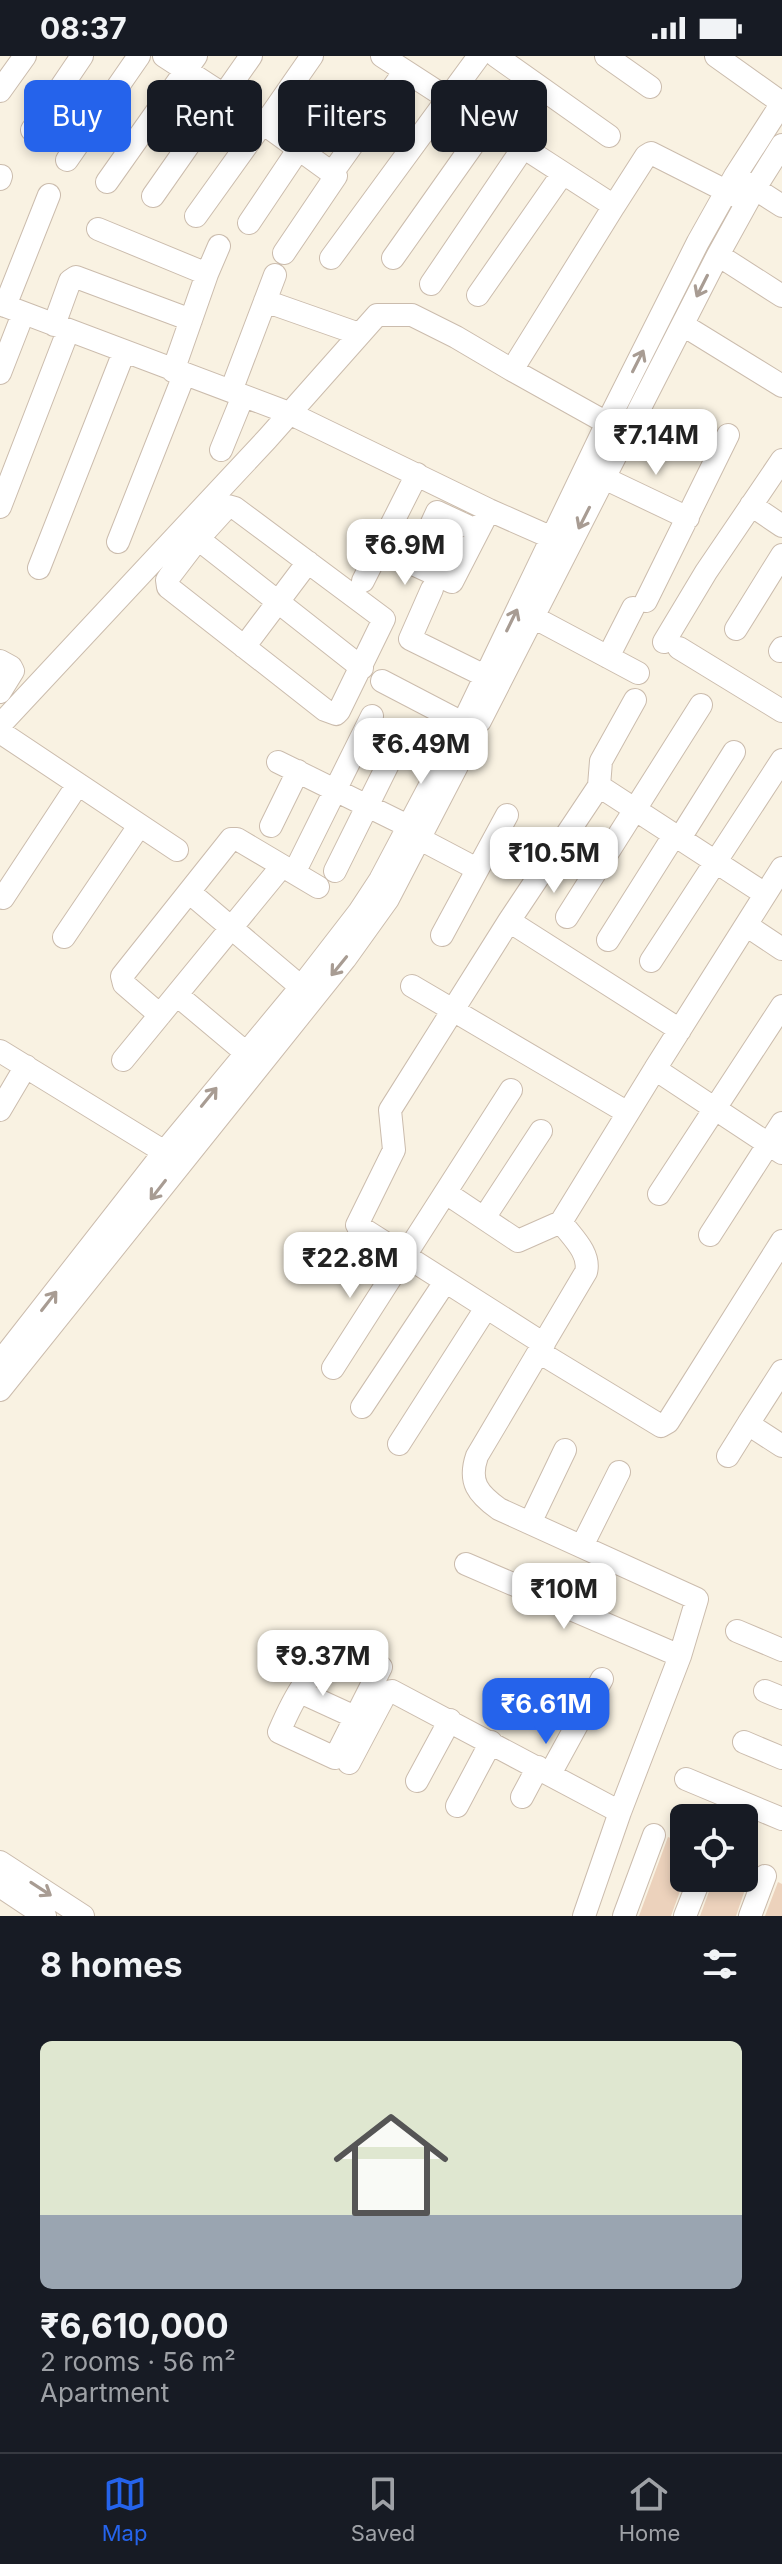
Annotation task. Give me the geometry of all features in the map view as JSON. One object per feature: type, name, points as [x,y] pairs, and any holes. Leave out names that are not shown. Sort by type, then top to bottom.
[{"type":"street","points":[[0,91],[25,56]]},
{"type":"street","points":[[66,80],[82,56]]},
{"type":"street","points":[[67,160],[139,56]]},
{"type":"street","points":[[164,56],[191,63],[209,80]]},
{"type":"street","points":[[234,80],[251,56]]},
{"type":"street","points":[[196,216],[312,56]]},
{"type":"street","points":[[382,56],[431,88]]},
{"type":"street","points":[[461,80],[479,56]]},
{"type":"street","points":[[496,56],[609,136]]},
{"type":"street","points":[[606,56],[650,87]]},
{"type":"street","points":[[0,1362],[173,1156],[345,959],[388,899],[414,832],[469,726],[533,617],[607,423],[731,183],[782,103],[716,56]]},
{"type":"street","points":[[107,182],[191,63]]},
{"type":"street","points":[[332,173],[405,71]]},
{"type":"street","points":[[331,258],[431,121]]},
{"type":"street","points":[[263,124],[278,135]]},
{"type":"street","points":[[469,726],[485,676],[561,541],[604,478],[718,255],[782,145]]},
{"type":"street","points":[[153,196],[184,152]]},
{"type":"street","points":[[249,223],[297,152]]},
{"type":"street","points":[[284,253],[336,176],[301,152]]},
{"type":"street","points":[[393,258],[468,152]]},
{"type":"street","points":[[431,284],[520,152]]},
{"type":"street","points":[[529,152],[614,206]]},
{"type":"street","points":[[512,370],[646,156],[651,153],[782,206]]},
{"type":"street","points":[[478,295],[563,173]]},
{"type":"street","points":[[0,373],[9,308],[49,195]]},
{"type":"street","points":[[98,229],[207,274]]},
{"type":"street","points":[[118,542],[178,373],[191,320],[219,246]]},
{"type":"street","points":[[718,255],[782,296]]},
{"type":"street","points":[[221,450],[275,275]]},
{"type":"street","points":[[0,507],[61,328],[70,281],[76,277],[191,320]]},
{"type":"street","points":[[265,301],[359,334]]},
{"type":"street","points":[[9,308],[289,413],[489,510],[561,541]]},
{"type":"street","points":[[0,725],[191,533],[289,413],[377,315],[412,315],[607,423]]},
{"type":"street","points":[[683,325],[782,386]]},
{"type":"street","points":[[39,568],[124,352]]},
{"type":"street","points":[[608,657],[688,518],[728,435]]},
{"type":"street","points":[[782,460],[706,572],[671,645],[782,711]]},
{"type":"street","points":[[363,581],[417,474]]},
{"type":"street","points":[[604,478],[688,518]]},
{"type":"street","points":[[751,505],[782,526]]},
{"type":"street","points":[[231,506],[384,619],[339,711],[331,714],[168,587],[167,580],[191,533],[231,506]]},
{"type":"street","points":[[478,531],[489,510]]},
{"type":"street","points":[[191,533],[362,668]]},
{"type":"street","points":[[736,629],[782,555]]},
{"type":"street","points":[[244,647],[308,562]]},
{"type":"street","points":[[432,589],[410,639],[485,676]]},
{"type":"street","points":[[533,617],[638,673]]},
{"type":"street","points":[[0,661],[13,671],[0,692]]},
{"type":"street","points":[[382,681],[469,726]]},
{"type":"street","points":[[635,700],[601,761],[599,786],[509,921],[390,1110],[394,1150],[357,1225],[661,1426],[668,1422],[780,1247]]},
{"type":"street","points":[[567,917],[701,705]]},
{"type":"street","points":[[123,1060],[232,928],[291,864],[336,790],[372,716]]},
{"type":"street","points":[[0,732],[177,850]]},
{"type":"street","points":[[335,871],[404,732]]},
{"type":"street","points":[[608,940],[734,752]]},
{"type":"street","points":[[651,961],[782,760]]},
{"type":"street","points":[[271,826],[288,767],[368,805],[477,869]]},
{"type":"street","points":[[3,898],[78,784]]},
{"type":"street","points":[[599,786],[765,894]]},
{"type":"street","points":[[442,935],[507,815]]},
{"type":"street","points":[[64,937],[139,826]]},
{"type":"street","points":[[0,1390],[173,1156],[245,1052],[359,912],[414,832]]},
{"type":"street","points":[[160,1015],[124,984],[122,976],[233,839],[291,864],[318,887]]},
{"type":"street","points":[[446,1193],[518,1241],[561,1222],[782,868]]},
{"type":"street","points":[[189,892],[301,987]]},
{"type":"street","points":[[509,921],[680,1030]]},
{"type":"street","points":[[746,925],[782,949]]},
{"type":"street","points":[[412,986],[628,1113]]},
{"type":"street","points":[[177,995],[245,1052]]},
{"type":"street","points":[[659,1194],[782,1006]]},
{"type":"street","points":[[0,1051],[173,1156]]},
{"type":"street","points":[[0,1110],[26,1066]]},
{"type":"street","points":[[655,1069],[775,1148]]},
{"type":"street","points":[[333,1368],[511,1090]]},
{"type":"street","points":[[710,1235],[775,1148],[782,1123]]},
{"type":"street","points":[[484,1218],[541,1131]]},
{"type":"street","points":[[561,1222],[585,1254],[588,1264],[586,1272],[477,1456],[473,1468],[477,1489],[489,1503],[697,1599],[680,1656],[584,1916]]},
{"type":"street","points":[[362,1407],[445,1282]]},
{"type":"street","points":[[399,1444],[486,1308]]},
{"type":"street","points":[[728,1456],[782,1371]]},
{"type":"street","points":[[748,1424],[782,1446]]},
{"type":"street","points":[[530,1523],[565,1450]]},
{"type":"street","points":[[582,1546],[619,1472]]},
{"type":"street","points":[[466,1564],[680,1656]]},
{"type":"street","points":[[737,1631],[782,1650]]},
{"type":"street","points":[[349,1763],[362,1721],[381,1667],[347,1653],[340,1654],[315,1671],[298,1691],[279,1732],[335,1758],[362,1721],[386,1693],[392,1691],[620,1812]]},
{"type":"street","points":[[522,1797],[544,1771],[602,1679]]},
{"type":"street","points":[[309,1696],[362,1721]]},
{"type":"street","points":[[417,1781],[450,1720]]},
{"type":"street","points":[[457,1806],[491,1742]]},
{"type":"street","points":[[744,1742],[782,1758]]},
{"type":"street","points":[[686,1779],[782,1819]]},
{"type":"street","points":[[624,1916],[654,1835]]},
{"type":"street","points":[[0,1862],[83,1916]]},
{"type":"street","points":[[750,1916],[765,1876]]},
{"type":"street","points":[[0,1886],[45,1916]]},
{"type":"street","points":[[685,1916],[694,1892]]},
{"type":"building","points":[[670,1838],[670,1892],[680,1892],[671,1916],[639,1916]]},
{"type":"building","points":[[778,1882],[782,1884],[782,1916],[765,1916]]},
{"type":"building","points":[[709,1892],[744,1892],[736,1916],[700,1916]]}]
